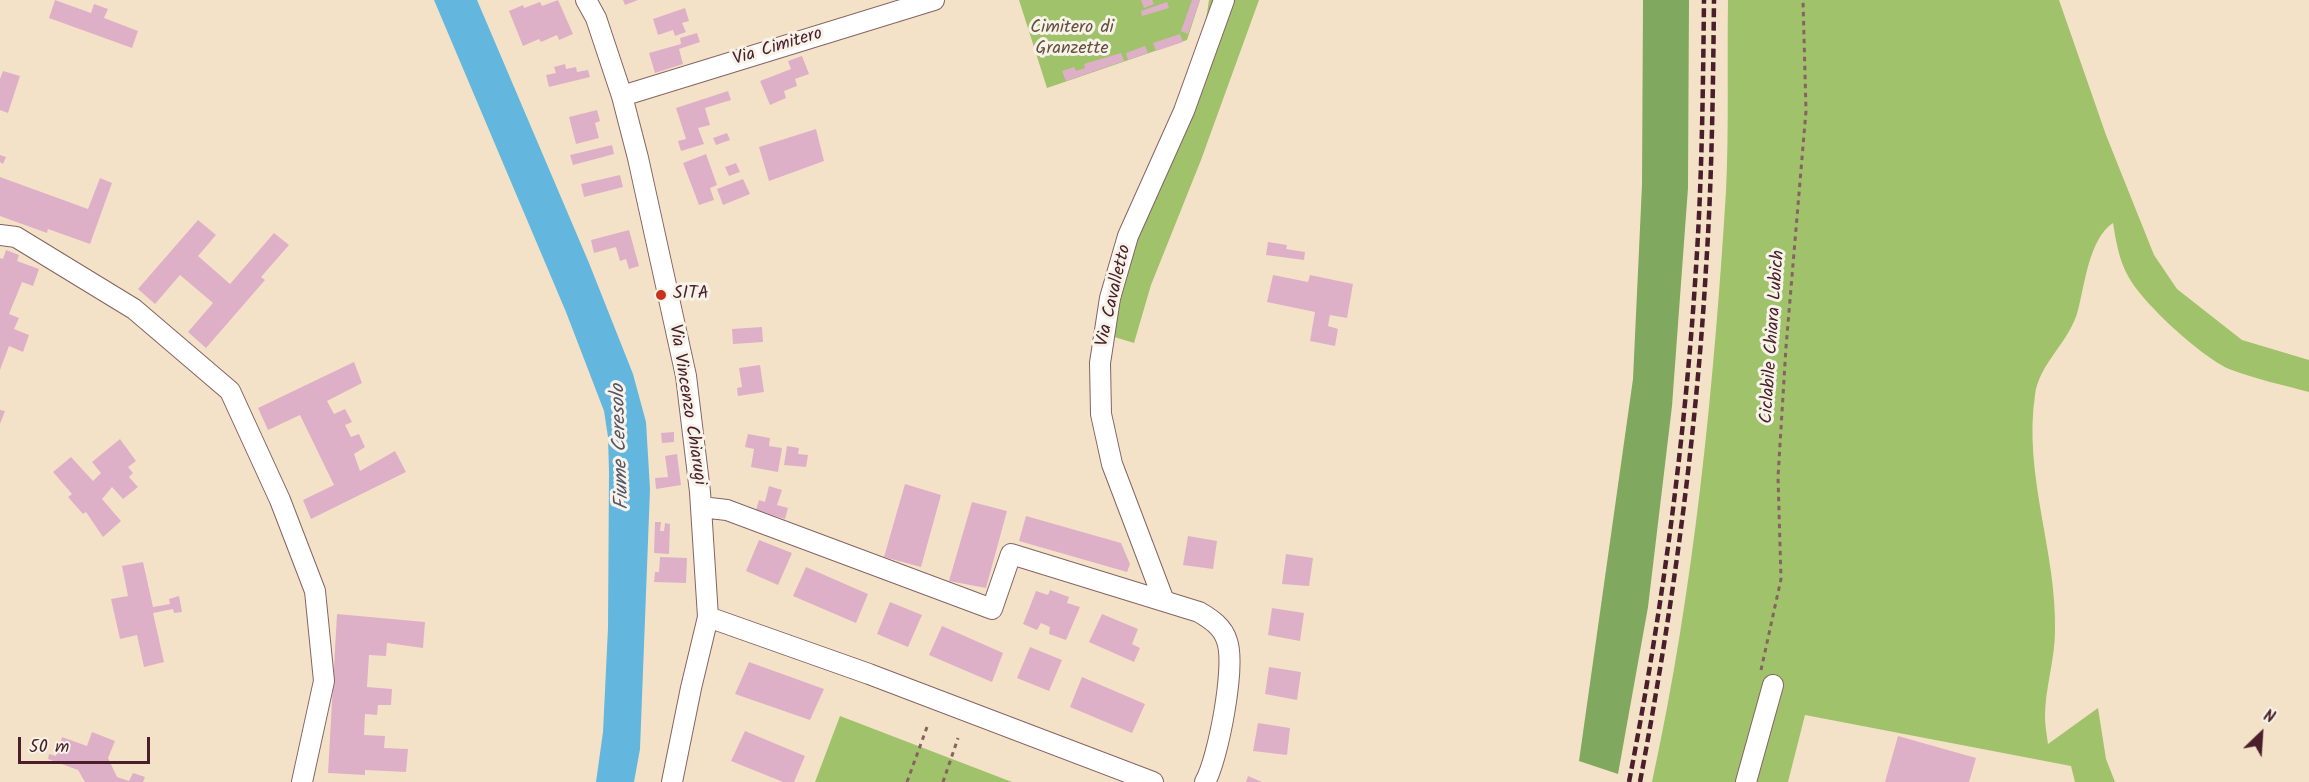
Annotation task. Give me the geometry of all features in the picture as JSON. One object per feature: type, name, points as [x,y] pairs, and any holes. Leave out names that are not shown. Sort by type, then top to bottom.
[{"type":"street","name":"Via Vincenzo Chiarugi","points":[[586,0],[596,18],[622,96],[638,158],[686,376],[701,507],[708,617],[672,782]]},
{"type":"street","name":"Via Cimitero","points":[[622,96],[934,0]]},
{"type":"street","name":"Via Cavalletto","points":[[1164,601],[1112,464],[1101,414],[1100,363],[1110,298],[1128,236],[1184,111],[1224,0]]},
{"type":"street","points":[[0,235],[16,237],[134,309],[230,391],[280,500],[315,591],[324,681],[302,782]]},
{"type":"street","points":[[701,507],[727,510],[992,609],[1011,554],[1199,612],[1213,621],[1227,639],[1230,653],[1220,733],[1212,771],[1205,782]]},
{"type":"street","points":[[708,617],[1153,782]]},
{"type":"street","points":[[1746,782],[1766,680]]},
{"type":"path","name":"Ciclabile Chiara Lubich","points":[[1766,680],[1781,579],[1778,477],[1786,347],[1806,111],[1803,0]]},
{"type":"path","points":[[907,782],[927,726]]},
{"type":"path","points":[[943,782],[958,738]]},
{"type":"green space","name":"Cimitero di Granzette","points":[[1019,0],[1200,0],[1187,40],[1047,88]]},
{"type":"green space","points":[[1209,0],[1259,0],[1201,160],[1151,285],[1134,343],[1108,335],[1119,279],[1199,65]]},
{"type":"green space","points":[[1643,0],[1689,0],[1688,188],[1672,406],[1648,607],[1618,774],[1579,761],[1633,379],[1642,185]]},
{"type":"green space","points":[[1728,0],[2059,0],[2106,135],[2154,255],[2177,289],[2242,340],[2309,360],[2309,392],[2249,376],[2217,363],[2174,328],[2135,287],[2122,264],[2113,223],[2098,240],[2089,263],[2074,322],[2048,362],[2038,383],[2032,425],[2033,455],[2054,601],[2055,642],[2045,706],[2048,744],[2098,708],[2106,759],[2115,782],[2075,782],[2071,766],[1805,715],[1788,782],[1652,782],[1680,636],[1708,414],[1726,191]]},
{"type":"green space","points":[[840,716],[1012,782],[815,782]]},
{"type":"water","name":"Fiume Ceresolo","points":[[434,0],[477,0],[589,263],[633,374],[646,422],[650,489],[640,749],[634,782],[596,782],[603,732],[608,628],[609,472],[608,437],[604,411],[566,312]]},
{"type":"building","points":[[55,0],[91,13],[94,4],[108,9],[104,18],[138,31],[132,48],[49,18]]},
{"type":"building","points":[[558,0],[573,34],[559,40],[557,35],[541,42],[539,39],[523,46],[509,11],[523,5],[524,8],[540,2],[542,6]]},
{"type":"building","points":[[623,0],[638,0],[625,5]]},
{"type":"building","points":[[1141,0],[1152,0],[1154,4],[1144,8]]},
{"type":"building","points":[[1192,0],[1200,0],[1188,34],[1181,31]]},
{"type":"building","points":[[1167,2],[1169,8],[1142,16],[1141,11]]},
{"type":"building","points":[[685,8],[689,21],[682,23],[686,32],[675,36],[673,30],[658,35],[653,19]]},
{"type":"building","points":[[697,33],[700,42],[679,49],[683,64],[655,73],[649,53],[681,44],[680,38]]},
{"type":"building","points":[[1180,34],[1183,42],[1156,51],[1153,43]]},
{"type":"building","points":[[1145,46],[1148,53],[1128,60],[1126,53]]},
{"type":"building","points":[[1121,53],[1124,61],[1066,81],[1062,71],[1074,67],[1076,71],[1085,68],[1084,64]]},
{"type":"building","points":[[802,56],[809,74],[795,79],[797,86],[784,91],[786,98],[770,105],[760,81],[791,69],[788,61]]},
{"type":"building","points":[[565,64],[566,69],[576,67],[577,72],[588,70],[590,77],[549,87],[546,75],[556,73],[554,67]]},
{"type":"building","points":[[3,71],[20,76],[8,113],[0,110],[0,79]]},
{"type":"building","points":[[728,91],[731,100],[705,108],[710,125],[698,128],[704,144],[681,151],[678,141],[686,139],[676,108]]},
{"type":"building","points":[[597,110],[600,121],[595,123],[599,138],[576,144],[569,117]]},
{"type":"building","points":[[816,129],[824,161],[769,181],[759,147]]},
{"type":"building","points":[[727,133],[730,140],[716,145],[713,138]]},
{"type":"building","points":[[612,145],[614,154],[573,165],[570,155]]},
{"type":"building","points":[[706,154],[717,185],[710,188],[714,200],[699,205],[683,163]]},
{"type":"building","points":[[0,155],[6,157],[3,164],[0,162]]},
{"type":"building","points":[[736,163],[740,172],[729,176],[725,167]]},
{"type":"building","points":[[620,175],[623,187],[584,197],[581,184]]},
{"type":"building","points":[[0,177],[88,209],[100,178],[112,183],[90,244],[48,229],[47,233],[0,216]]},
{"type":"building","points":[[743,179],[750,194],[723,205],[717,189]]},
{"type":"building","points":[[198,220],[216,235],[198,256],[230,284],[274,233],[289,245],[261,277],[265,280],[206,348],[188,332],[213,303],[180,275],[155,304],[138,289]]},
{"type":"building","points":[[629,230],[639,266],[629,269],[626,259],[620,261],[616,247],[594,253],[591,240]]},
{"type":"building","points":[[1268,242],[1287,245],[1286,249],[1305,252],[1304,260],[1266,255]]},
{"type":"building","points":[[6,250],[19,255],[17,261],[39,269],[33,286],[22,282],[9,314],[19,318],[14,329],[29,335],[23,352],[9,346],[0,370],[0,258],[3,259]]},
{"type":"building","points":[[1273,275],[1308,282],[1310,275],[1353,284],[1347,318],[1330,315],[1328,326],[1338,329],[1335,346],[1310,341],[1315,312],[1267,302]]},
{"type":"building","points":[[762,327],[763,342],[733,344],[732,329]]},
{"type":"building","points":[[354,362],[362,383],[327,401],[334,414],[345,409],[352,422],[345,425],[351,437],[359,434],[365,447],[354,454],[360,471],[395,451],[406,472],[311,519],[303,500],[334,485],[300,415],[268,430],[258,408]]},
{"type":"building","points":[[760,365],[764,392],[738,396],[737,388],[742,387],[739,368]]},
{"type":"building","points":[[0,410],[5,411],[0,424]]},
{"type":"building","points":[[674,432],[674,442],[662,443],[661,433]]},
{"type":"building","points":[[748,434],[770,438],[769,446],[782,448],[778,472],[751,467],[754,449],[745,447]]},
{"type":"building","points":[[120,439],[136,461],[128,467],[133,473],[129,477],[138,487],[123,499],[112,487],[102,499],[121,521],[103,537],[86,512],[83,514],[68,497],[72,494],[53,472],[71,457],[93,481],[101,473],[92,462]]},
{"type":"building","points":[[787,446],[799,448],[798,454],[808,455],[806,467],[784,465]]},
{"type":"building","points":[[677,454],[681,485],[656,489],[655,478],[668,477],[665,456]]},
{"type":"building","points":[[905,484],[941,495],[921,567],[884,557]]},
{"type":"building","points":[[769,486],[782,490],[777,505],[788,508],[785,519],[756,510],[759,500],[765,502]]},
{"type":"building","points":[[972,502],[1007,511],[986,588],[949,581]]},
{"type":"building","points":[[1026,516],[1121,543],[1130,564],[1127,572],[1019,541]]},
{"type":"building","points":[[655,522],[661,522],[660,531],[664,531],[665,523],[670,524],[669,554],[654,553]]},
{"type":"building","points":[[1188,536],[1217,541],[1213,569],[1183,565]]},
{"type":"building","points":[[759,540],[792,553],[778,585],[746,571]]},
{"type":"building","points":[[1286,554],[1313,558],[1309,586],[1282,584]]},
{"type":"building","points":[[660,557],[687,558],[686,583],[654,582],[655,572],[659,572]]},
{"type":"building","points":[[143,562],[153,607],[170,604],[169,599],[179,596],[182,612],[174,613],[173,609],[153,613],[164,662],[144,667],[137,635],[120,639],[111,599],[128,596],[122,566]]},
{"type":"building","points":[[806,567],[868,594],[856,623],[793,596]]},
{"type":"building","points":[[1050,590],[1069,597],[1067,603],[1080,607],[1066,640],[1049,634],[1050,627],[1041,623],[1037,630],[1023,624],[1036,591],[1048,595]]},
{"type":"building","points":[[890,602],[922,615],[908,647],[877,634]]},
{"type":"building","points":[[1272,608],[1304,613],[1300,641],[1268,635]]},
{"type":"building","points":[[337,614],[425,622],[423,648],[387,643],[386,656],[369,655],[367,687],[392,689],[391,705],[378,705],[377,715],[365,714],[364,735],[385,736],[384,748],[408,749],[406,772],[365,770],[365,775],[328,773]]},
{"type":"building","points":[[1102,614],[1138,629],[1132,644],[1140,648],[1134,662],[1089,642]]},
{"type":"building","points":[[942,626],[1003,653],[992,682],[929,655]]},
{"type":"building","points":[[1030,647],[1062,660],[1049,691],[1017,678]]},
{"type":"building","points":[[749,662],[824,689],[810,720],[735,694]]},
{"type":"building","points":[[1269,667],[1301,672],[1297,700],[1265,694]]},
{"type":"building","points":[[1082,677],[1145,704],[1132,733],[1070,707]]},
{"type":"building","points":[[1258,723],[1290,728],[1287,755],[1253,751]]},
{"type":"building","points":[[745,731],[805,756],[794,782],[783,782],[731,761]]},
{"type":"building","points":[[92,732],[115,741],[108,758],[117,777],[129,781],[133,773],[145,777],[143,782],[85,782],[78,770],[48,759],[49,754],[56,756],[62,737],[87,746]]},
{"type":"building","points":[[1898,736],[1976,758],[1969,782],[1885,782]]},
{"type":"building","points":[[1248,776],[1262,782],[1246,782]]},
{"type":"railway","points":[[1629,782],[1662,590],[1686,397],[1700,201],[1704,0]]},
{"type":"railway","points":[[1640,782],[1672,590],[1696,397],[1710,201],[1714,0]]},
{"type":"place","name":"SITA","points":[[661,295]]}]
